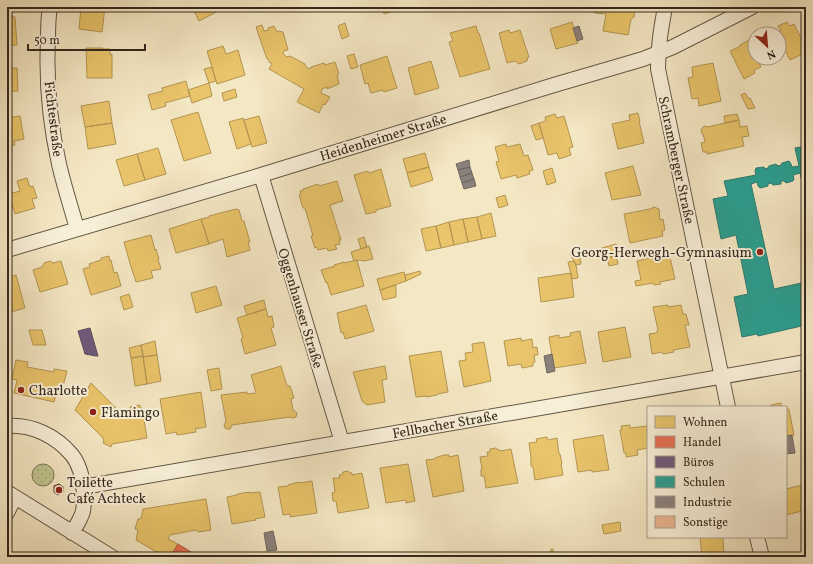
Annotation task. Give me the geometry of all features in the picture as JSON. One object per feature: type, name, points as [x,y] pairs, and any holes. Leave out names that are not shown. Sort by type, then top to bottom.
[{"type":"street","name":"Fichtestraße","points":[[50,7],[47,57],[48,86],[53,130],[59,164],[77,229]]},
{"type":"street","name":"Schramberger Straße","points":[[665,7],[659,37],[658,69],[728,406]]},
{"type":"street","name":"Heidenheimer Straße","points":[[7,250],[261,175],[643,59],[673,47],[752,7]]},
{"type":"street","name":"Oggenhauser Straße","points":[[261,175],[342,442]]},
{"type":"street","name":"Fellbacher Straße","points":[[83,487],[806,362]]},
{"type":"street","points":[[7,426],[21,426],[46,434],[72,455],[78,468],[83,487],[84,500],[80,520],[72,533]]},
{"type":"street","points":[[7,513],[11,495],[112,557]]},
{"type":"street","points":[[757,538],[762,557]]},
{"type":"green space","points":[[43,464],[51,467],[54,475],[51,483],[43,486],[35,483],[32,475],[35,467]]},
{"type":"building: Wohnen","points":[[81,7],[105,7],[102,32],[79,29]]},
{"type":"building: Wohnen","points":[[192,7],[224,7],[224,8],[199,21]]},
{"type":"building: Wohnen","points":[[382,7],[393,7],[394,11],[384,14]]},
{"type":"building: Wohnen","points":[[594,7],[633,7],[635,11],[634,17],[631,19],[628,35],[603,31],[606,14],[595,13]]},
{"type":"building: Wohnen","points":[[7,17],[15,17],[17,45],[7,46]]},
{"type":"building: Wohnen","points":[[572,22],[578,43],[556,49],[550,29]]},
{"type":"building: Wohnen","points":[[787,22],[790,26],[794,24],[801,38],[802,37],[805,41],[803,42],[806,52],[790,60],[787,54],[787,26],[778,26]]},
{"type":"building: Wohnen","points":[[345,23],[349,36],[342,39],[338,26]]},
{"type":"building: Wohnen","points":[[262,25],[264,31],[269,30],[268,28],[274,26],[277,32],[283,32],[288,50],[284,51],[283,54],[305,64],[306,67],[310,69],[311,67],[324,63],[325,65],[335,62],[339,74],[337,75],[339,84],[327,89],[327,87],[322,89],[321,93],[330,97],[325,105],[323,104],[319,113],[297,102],[304,89],[269,69],[272,63],[270,63],[267,59],[256,27]]},
{"type":"building: Wohnen","points":[[476,26],[490,69],[460,77],[449,42],[453,41],[450,33]]},
{"type":"building: Wohnen","points":[[509,30],[510,33],[520,30],[529,57],[527,61],[519,64],[515,61],[507,63],[499,33]]},
{"type":"building: Wohnen","points":[[747,41],[747,66],[761,67],[754,70],[755,73],[744,79],[730,51],[739,47]]},
{"type":"building: Wohnen","points":[[223,46],[226,54],[238,50],[245,75],[217,84],[207,51]]},
{"type":"building: Wohnen","points":[[86,48],[110,49],[110,55],[112,54],[112,78],[87,78]]},
{"type":"building: Wohnen","points":[[354,54],[358,67],[351,69],[347,56]]},
{"type":"building: Wohnen","points":[[387,56],[397,88],[384,92],[383,90],[371,93],[368,83],[365,84],[360,65]]},
{"type":"building: Wohnen","points":[[431,61],[439,88],[415,95],[408,68]]},
{"type":"building: Wohnen","points":[[713,63],[721,101],[699,106],[698,98],[692,99],[688,78],[693,77],[692,67]]},
{"type":"building: Wohnen","points":[[212,67],[216,81],[209,83],[204,69]]},
{"type":"building: Wohnen","points":[[7,68],[17,68],[18,91],[7,91]]},
{"type":"building: Wohnen","points":[[186,81],[190,96],[165,103],[166,106],[152,110],[148,95],[163,91],[162,88]]},
{"type":"building: Wohnen","points":[[209,83],[212,96],[192,103],[188,90]]},
{"type":"building: Wohnen","points":[[235,89],[237,97],[224,101],[222,93]]},
{"type":"building: Wohnen","points":[[745,93],[749,99],[750,98],[755,108],[748,109],[741,95]]},
{"type":"building: Wohnen","points":[[109,101],[112,123],[85,127],[81,106]]},
{"type":"building: Wohnen","points":[[198,112],[211,153],[184,161],[171,120]]},
{"type":"building: Wohnen","points":[[638,113],[644,143],[618,149],[612,124],[630,120],[629,115]]},
{"type":"building: Wohnen","points":[[555,114],[557,118],[564,116],[573,147],[569,148],[571,155],[559,159],[557,153],[548,155],[539,123],[546,121],[545,117]]},
{"type":"building: Wohnen","points":[[737,114],[739,120],[725,123],[724,116]]},
{"type":"building: Wohnen","points":[[20,116],[24,139],[14,141],[15,145],[7,146],[7,118]]},
{"type":"building: Wohnen","points":[[259,116],[267,143],[252,147],[244,120]]},
{"type":"building: Wohnen","points":[[243,118],[251,144],[237,149],[229,122]]},
{"type":"building: Wohnen","points":[[739,120],[740,127],[747,126],[749,136],[742,137],[744,146],[707,154],[707,152],[703,152],[701,143],[705,142],[701,130],[703,127]]},
{"type":"building: Wohnen","points":[[112,123],[116,144],[88,149],[85,127]]},
{"type":"building: Wohnen","points":[[539,123],[543,138],[536,140],[531,126]]},
{"type":"building: Wohnen","points":[[506,144],[507,147],[520,144],[524,156],[528,155],[533,170],[529,171],[530,174],[517,178],[516,175],[501,179],[496,162],[499,161],[495,147]]},
{"type":"building: Wohnen","points":[[158,148],[166,174],[145,180],[137,154]]},
{"type":"building: Wohnen","points":[[425,153],[429,167],[407,173],[403,159]]},
{"type":"building: Wohnen","points":[[137,154],[145,180],[124,186],[116,160]]},
{"type":"building: Wohnen","points":[[633,166],[641,195],[612,200],[605,173]]},
{"type":"building: Wohnen","points":[[429,167],[433,180],[411,187],[407,173]]},
{"type":"building: Wohnen","points":[[552,168],[556,182],[547,185],[543,171]]},
{"type":"building: Wohnen","points":[[381,169],[391,206],[366,214],[354,175],[368,171],[369,173]]},
{"type":"building: Wohnen","points":[[27,178],[30,187],[33,186],[37,198],[32,199],[35,208],[15,214],[9,194],[20,191],[17,181]]},
{"type":"building: Wohnen","points":[[337,181],[343,201],[330,205],[341,240],[339,240],[340,244],[335,245],[337,249],[328,251],[327,248],[318,250],[317,247],[315,248],[311,236],[313,236],[305,208],[303,208],[299,195],[301,195],[300,191],[318,184],[319,186]]},
{"type":"building: Wohnen","points":[[505,195],[508,205],[499,208],[496,198]]},
{"type":"building: Wohnen","points":[[654,207],[659,209],[660,220],[663,219],[665,230],[662,231],[663,236],[630,243],[624,214]]},
{"type":"building: Wohnen","points":[[236,209],[239,210],[242,221],[244,221],[250,242],[248,242],[250,250],[227,257],[223,239],[209,244],[201,219]]},
{"type":"building: Wohnen","points":[[491,213],[496,236],[482,239],[477,217]]},
{"type":"building: Wohnen","points":[[477,217],[482,239],[468,242],[463,219]]},
{"type":"building: Wohnen","points":[[201,219],[209,244],[176,253],[169,229]]},
{"type":"building: Wohnen","points":[[463,219],[468,242],[454,245],[449,222]]},
{"type":"building: Wohnen","points":[[449,222],[454,245],[441,248],[436,226]]},
{"type":"building: Wohnen","points":[[436,226],[441,248],[426,251],[421,229]]},
{"type":"building: Wohnen","points":[[151,235],[161,269],[151,271],[153,278],[136,282],[124,242]]},
{"type":"building: Wohnen","points":[[364,237],[367,247],[361,249],[358,239]]},
{"type":"building: Wohnen","points":[[616,244],[619,255],[605,258],[602,248]]},
{"type":"building: Wohnen","points":[[369,246],[373,259],[354,261],[351,252]]},
{"type":"building: Wohnen","points":[[579,252],[581,264],[576,265],[570,254]]},
{"type":"building: Wohnen","points":[[669,253],[675,279],[660,282],[661,284],[654,285],[653,283],[636,286],[635,281],[641,280],[637,261]]},
{"type":"building: Wohnen","points":[[109,256],[114,273],[117,272],[121,286],[91,295],[83,269],[90,267],[89,264],[101,260],[101,258]]},
{"type":"building: Wohnen","points":[[616,256],[618,264],[609,266],[607,258]]},
{"type":"building: Wohnen","points":[[357,260],[364,286],[331,295],[321,270],[344,262]]},
{"type":"building: Wohnen","points":[[50,261],[53,263],[61,261],[68,284],[40,292],[33,270],[42,267],[44,263]]},
{"type":"building: Wohnen","points":[[574,261],[578,278],[572,279],[568,262]]},
{"type":"building: Wohnen","points":[[420,271],[421,274],[406,281],[405,275]]},
{"type":"building: Wohnen","points":[[404,272],[406,281],[380,290],[377,279]]},
{"type":"building: Wohnen","points":[[571,273],[574,297],[541,302],[538,278]]},
{"type":"building: Wohnen","points":[[16,275],[25,308],[7,313],[7,278]]},
{"type":"building: Wohnen","points":[[396,285],[396,297],[383,300],[380,290]]},
{"type":"building: Wohnen","points":[[216,286],[222,305],[196,313],[191,293]]},
{"type":"building: Wohnen","points":[[129,294],[133,307],[124,310],[120,297]]},
{"type":"building: Wohnen","points":[[264,300],[266,309],[247,315],[244,306]]},
{"type":"building: Wohnen","points":[[366,305],[374,331],[345,339],[343,332],[341,333],[337,313]]},
{"type":"building: Wohnen","points":[[668,305],[668,307],[681,305],[683,314],[686,314],[689,325],[685,325],[690,347],[673,350],[674,352],[652,354],[649,334],[656,333],[658,330],[653,307]]},
{"type":"building: Wohnen","points":[[266,309],[268,317],[272,316],[274,327],[271,328],[276,345],[245,354],[241,339],[243,338],[237,318]]},
{"type":"building: Wohnen","points":[[625,327],[631,357],[603,362],[598,332]]},
{"type":"building: Wohnen","points":[[29,330],[42,330],[46,345],[33,345]]},
{"type":"building: Wohnen","points":[[580,331],[586,363],[554,368],[549,337],[559,335],[559,338],[571,336],[570,333]]},
{"type":"building: Wohnen","points":[[521,338],[521,341],[532,339],[533,348],[537,347],[538,355],[534,355],[535,362],[533,363],[533,366],[522,368],[521,364],[508,366],[504,341]]},
{"type":"building: Wohnen","points":[[155,341],[157,355],[143,357],[141,345]]},
{"type":"building: Wohnen","points":[[484,342],[491,381],[464,387],[459,361],[466,360],[465,353],[473,352],[472,344]]},
{"type":"building: Wohnen","points":[[141,345],[143,356],[131,358],[129,348]]},
{"type":"building: Wohnen","points":[[441,351],[448,392],[426,397],[416,397],[409,356]]},
{"type":"building: Wohnen","points":[[157,355],[161,381],[147,384],[143,357]]},
{"type":"building: Wohnen","points":[[143,356],[147,384],[135,386],[131,358]]},
{"type":"building: Wohnen","points":[[16,360],[28,362],[27,367],[54,372],[54,369],[67,371],[62,390],[57,389],[54,402],[14,393],[17,380],[12,379]]},
{"type":"building: Wohnen","points":[[281,366],[287,386],[290,386],[294,398],[291,399],[293,410],[297,413],[296,417],[232,425],[230,429],[225,428],[224,425],[226,421],[221,395],[247,392],[247,394],[256,393],[251,375]]},
{"type":"building: Wohnen","points":[[385,366],[387,379],[382,380],[385,402],[367,405],[362,401],[353,372]]},
{"type":"building: Wohnen","points":[[219,368],[222,389],[211,391],[207,370]]},
{"type":"building: Wohnen","points":[[91,383],[120,412],[130,410],[130,407],[140,405],[140,408],[142,408],[147,438],[112,444],[111,447],[103,443],[104,440],[101,436],[75,410]]},
{"type":"building: Wohnen","points":[[201,392],[206,427],[195,429],[196,432],[177,435],[176,432],[166,434],[160,399]]},
{"type":"building: Wohnen","points":[[781,403],[781,406],[771,405]]},
{"type":"building: Wohnen","points":[[787,409],[789,409],[794,435],[787,436]]},
{"type":"building: Wohnen","points":[[630,425],[630,428],[647,426],[647,448],[637,450],[638,455],[626,457],[620,430],[622,430],[621,426]]},
{"type":"building: Wohnen","points":[[603,435],[609,470],[578,472],[573,440]]},
{"type":"building: Wohnen","points":[[547,437],[548,440],[557,438],[563,475],[535,480],[533,467],[531,466],[529,443],[537,442],[536,439]]},
{"type":"building: Wohnen","points":[[496,448],[501,451],[511,449],[518,483],[486,488],[484,476],[481,476],[482,469],[480,457],[488,456],[487,452],[490,452],[490,449]]},
{"type":"building: Wohnen","points":[[444,455],[449,455],[449,457],[458,455],[464,491],[433,497],[426,460],[435,459]]},
{"type":"building: Wohnen","points":[[408,464],[415,501],[406,503],[406,500],[386,503],[380,468]]},
{"type":"building: Wohnen","points":[[348,471],[352,473],[352,475],[362,473],[369,508],[338,513],[336,501],[333,501],[332,493],[335,492],[333,478],[340,478],[339,475],[342,475],[343,472]]},
{"type":"building: Wohnen","points":[[312,481],[317,513],[290,517],[290,514],[283,515],[278,487],[288,486],[299,482]]},
{"type":"building: Wohnen","points":[[806,484],[806,510],[787,515],[787,489]]},
{"type":"building: Wohnen","points":[[250,492],[260,492],[265,517],[232,524],[227,497]]},
{"type":"building: Wohnen","points":[[206,499],[211,530],[198,532],[196,530],[170,535],[168,539],[178,544],[170,557],[165,557],[136,540],[138,530],[135,529],[138,519],[141,519],[143,509]]},
{"type":"building: Wohnen","points":[[620,522],[621,531],[604,534],[602,525]]},
{"type":"building: Wohnen","points":[[700,538],[723,538],[724,554],[721,555],[721,557],[702,557]]},
{"type":"building: Wohnen","points":[[551,549],[553,549],[554,557],[541,557],[541,553],[551,552]]},
{"type":"building: Handel","points":[[178,544],[191,552],[188,557],[170,557]]},
{"type":"building: Büros","points":[[90,328],[98,356],[85,354],[78,331]]},
{"type":"building: Schulen","points":[[806,146],[806,191],[804,192],[800,173],[793,175],[793,181],[786,183],[781,181],[781,184],[773,185],[771,183],[768,184],[768,186],[760,188],[757,182],[751,184],[774,289],[806,282],[806,325],[758,336],[757,334],[742,337],[734,297],[748,294],[736,235],[721,239],[713,199],[728,196],[724,181],[756,175],[756,168],[764,167],[765,169],[769,166],[776,164],[778,166],[789,161],[792,167],[799,166],[795,148]]},
{"type":"building: Industrie","points":[[7,9],[11,9],[12,17],[7,17]]},
{"type":"building: Industrie","points":[[579,26],[583,39],[577,41],[573,28]]},
{"type":"building: Industrie","points":[[469,160],[470,167],[458,170],[456,164]]},
{"type":"building: Industrie","points":[[470,167],[472,173],[460,177],[458,170]]},
{"type":"building: Industrie","points":[[472,173],[474,179],[462,183],[460,177]]},
{"type":"building: Industrie","points":[[474,179],[476,186],[464,189],[462,183]]},
{"type":"building: Industrie","points":[[552,354],[555,371],[547,373],[544,356]]},
{"type":"building: Industrie","points":[[792,435],[795,453],[787,454],[787,436]]},
{"type":"building: Industrie","points":[[273,531],[277,550],[267,551],[264,533]]},
{"type":"building: Sonstige","name":"Toilette Café Achteck","points":[[59,484],[63,487],[63,492],[58,495],[54,492],[54,486]]},
{"type":"place","name":"Georg-Herwegh-Gymnasium","points":[[760,252]]},
{"type":"place","name":"Charlotte","points":[[21,390]]},
{"type":"place","name":"Flamingo","points":[[93,412]]},
{"type":"place","name":"Toilette Café Achteck","points":[[59,490]]}]
